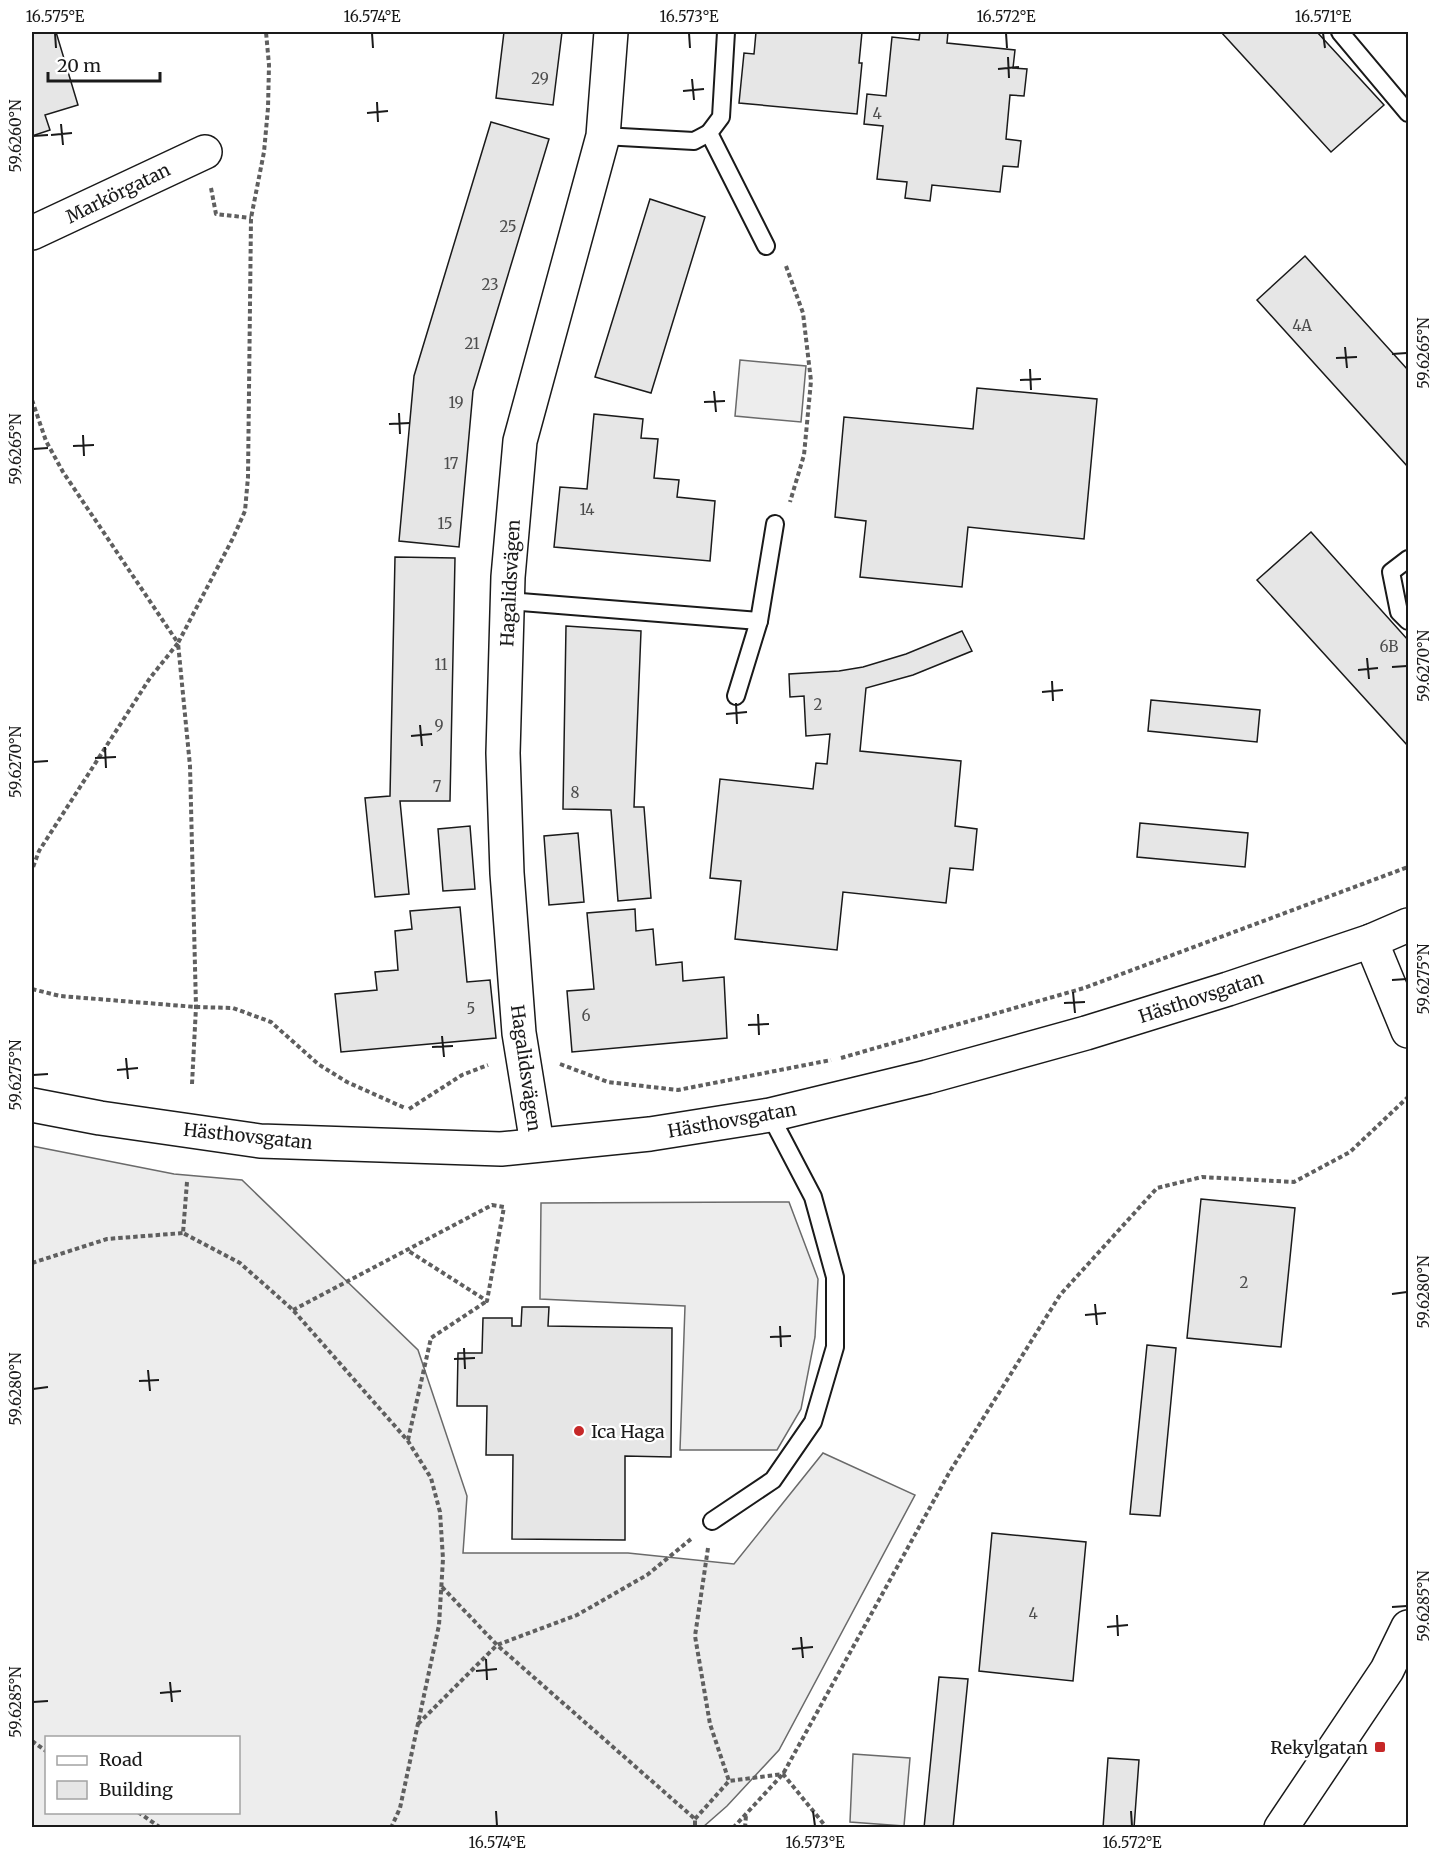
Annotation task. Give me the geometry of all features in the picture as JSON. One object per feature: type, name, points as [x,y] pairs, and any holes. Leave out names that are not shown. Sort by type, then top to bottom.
[{"type":"street","name":"Hagalidsvägen","points":[[537,1144],[519,1033],[507,873],[502,753],[508,601],[520,441],[603,136],[611,32]]},
{"type":"street","name":"Markörgatan","points":[[32,233],[205,152]]},
{"type":"street","name":"Hästhovsgatan","points":[[32,1105],[100,1118],[260,1141],[501,1149],[650,1134],[770,1115],[927,1077],[1074,1036],[1228,989],[1408,925]]},
{"type":"street","points":[[1371,940],[1408,1031]]},
{"type":"street","points":[[1281,1827],[1387,1670],[1408,1627]]},
{"type":"lane","points":[[603,136],[694,141],[709,133],[721,117],[726,32]]},
{"type":"lane","points":[[1340,32],[1408,113]]},
{"type":"lane","points":[[709,133],[766,246]]},
{"type":"lane","points":[[736,696],[759,621],[776,524]]},
{"type":"lane","points":[[1408,559],[1391,572],[1399,612],[1408,621]]},
{"type":"lane","points":[[508,601],[759,621]]},
{"type":"lane","points":[[712,1521],[773,1480],[813,1422],[835,1347],[834,1277],[813,1197],[770,1115]]},
{"type":"path","points":[[32,870],[39,851],[150,678],[178,643],[245,511],[248,477],[251,218],[264,152],[268,108],[269,65],[266,32]]},
{"type":"path","points":[[205,152],[216,214],[251,218]]},
{"type":"path","points":[[766,246],[786,266],[803,313],[811,381],[804,455],[789,506],[776,524]]},
{"type":"path","points":[[32,399],[46,441],[63,472],[178,643],[190,766],[196,1007],[192,1084]]},
{"type":"path","points":[[553,1062],[608,1082],[678,1090],[836,1059],[1084,988],[1408,867]]},
{"type":"path","points":[[32,989],[60,996],[233,1008],[271,1022],[318,1064],[347,1082],[408,1110],[462,1075],[493,1063]]},
{"type":"path","points":[[733,1827],[783,1774],[949,1473],[1060,1295],[1157,1188],[1202,1176],[1294,1182],[1350,1152],[1408,1097]]},
{"type":"path","points":[[183,1233],[188,1182]]},
{"type":"path","points":[[292,1310],[492,1205],[504,1207],[487,1301],[430,1338],[408,1441]]},
{"type":"path","points":[[32,1263],[107,1239],[183,1233],[240,1263],[292,1310],[408,1441],[431,1478],[440,1512],[443,1559],[439,1625],[400,1808],[391,1827]]},
{"type":"path","points":[[407,1250],[487,1301]]},
{"type":"path","points":[[712,1521],[695,1636],[710,1724],[729,1781]]},
{"type":"path","points":[[418,1724],[497,1645],[577,1615],[647,1575],[712,1521]]},
{"type":"path","points":[[441,1586],[497,1645],[695,1820]]},
{"type":"path","points":[[32,1742],[45,1750]]},
{"type":"path","points":[[695,1827],[695,1820],[729,1781],[783,1774]]},
{"type":"path","points":[[783,1774],[826,1827]]},
{"type":"path","points":[[141,1814],[161,1827]]},
{"type":"path","points":[[745,1827],[746,1814]]},
{"type":"shaded area","points":[[740,360],[806,366],[801,422],[735,416]]},
{"type":"shaded area","points":[[32,1146],[174,1174],[242,1180],[418,1350],[467,1496],[463,1553],[628,1553],[734,1564],[823,1453],[915,1495],[779,1750],[727,1806],[703,1827],[32,1827]]},
{"type":"shaded area","points":[[789,1202],[818,1279],[815,1337],[801,1409],[777,1450],[680,1450],[685,1306],[540,1299],[541,1203]]},
{"type":"shaded area","points":[[853,1754],[910,1758],[904,1826],[850,1822]]},
{"type":"building","points":[[32,32],[56,32],[78,105],[45,115],[50,130],[32,136]]},
{"type":"building","points":[[504,32],[562,32],[553,105],[496,98]]},
{"type":"building","points":[[756,32],[862,32],[859,63],[862,63],[857,114],[739,103],[744,53],[754,54]]},
{"type":"building","points":[[920,32],[948,32],[947,43],[1015,50],[1013,68],[1027,69],[1024,96],[1010,95],[1006,139],[1021,141],[1018,167],[1003,166],[1000,192],[932,185],[930,201],[905,198],[907,182],[877,179],[883,126],[864,124],[867,94],[886,96],[892,37],[919,40]]},
{"type":"building","points":[[1221,32],[1317,32],[1384,105],[1331,152]]},
{"type":"building","points":[[491,122],[549,139],[473,391],[459,547],[399,541],[414,376]]},
{"type":"building","points":[[650,199],[705,217],[651,393],[595,377]]},
{"type":"building","points":[[1305,256],[1408,370],[1408,467],[1257,300]]},
{"type":"building","points":[[977,388],[1097,399],[1084,539],[968,527],[962,587],[860,577],[866,521],[835,517],[844,417],[973,429]]},
{"type":"building","points":[[594,414],[643,419],[641,438],[658,439],[654,478],[679,480],[677,497],[715,501],[710,561],[554,547],[560,487],[587,489]]},
{"type":"building","points":[[1311,532],[1408,640],[1408,746],[1257,580]]},
{"type":"building","points":[[395,557],[455,558],[450,801],[400,801],[409,894],[375,897],[365,798],[390,796]]},
{"type":"building","points":[[566,626],[641,631],[634,807],[644,807],[651,898],[618,901],[611,810],[563,809]]},
{"type":"building","points":[[962,631],[972,651],[913,675],[866,688],[860,751],[961,761],[955,826],[977,829],[973,870],[950,868],[946,903],[843,892],[837,950],[735,939],[741,881],[710,878],[720,779],[813,789],[816,763],[827,764],[830,734],[806,736],[804,696],[790,697],[789,674],[863,667],[906,654]]},
{"type":"building","points":[[1151,700],[1260,710],[1257,742],[1148,731]]},
{"type":"building","points":[[1140,823],[1248,833],[1245,867],[1137,857]]},
{"type":"building","points":[[470,826],[475,889],[443,891],[438,829]]},
{"type":"building","points":[[578,833],[584,902],[549,905],[544,836]]},
{"type":"building","points":[[460,907],[467,982],[490,980],[496,1038],[341,1052],[335,994],[377,990],[375,972],[398,970],[395,931],[412,929],[410,911]]},
{"type":"building","points":[[635,909],[636,931],[653,929],[656,965],[682,962],[683,981],[724,977],[727,1038],[572,1052],[567,991],[594,989],[587,913]]},
{"type":"building","points":[[1201,1199],[1295,1208],[1281,1347],[1187,1338]]},
{"type":"building","name":"Ica Haga","points":[[522,1307],[549,1307],[548,1326],[672,1328],[671,1457],[625,1456],[625,1540],[512,1539],[513,1455],[486,1455],[487,1406],[457,1406],[458,1353],[482,1353],[483,1318],[512,1318],[512,1326],[521,1326]]},
{"type":"building","points":[[1147,1345],[1176,1348],[1160,1516],[1130,1514]]},
{"type":"building","points":[[992,1533],[1086,1542],[1073,1681],[979,1671]]},
{"type":"building","points":[[939,1677],[968,1679],[953,1828],[924,1828]]},
{"type":"building","points":[[1108,1758],[1139,1760],[1134,1828],[1103,1828]]},
{"type":"place","name":"Ica Haga","points":[[579,1431]]},
{"type":"place","name":"Rekylgatan","points":[[1380,1747]]}]
